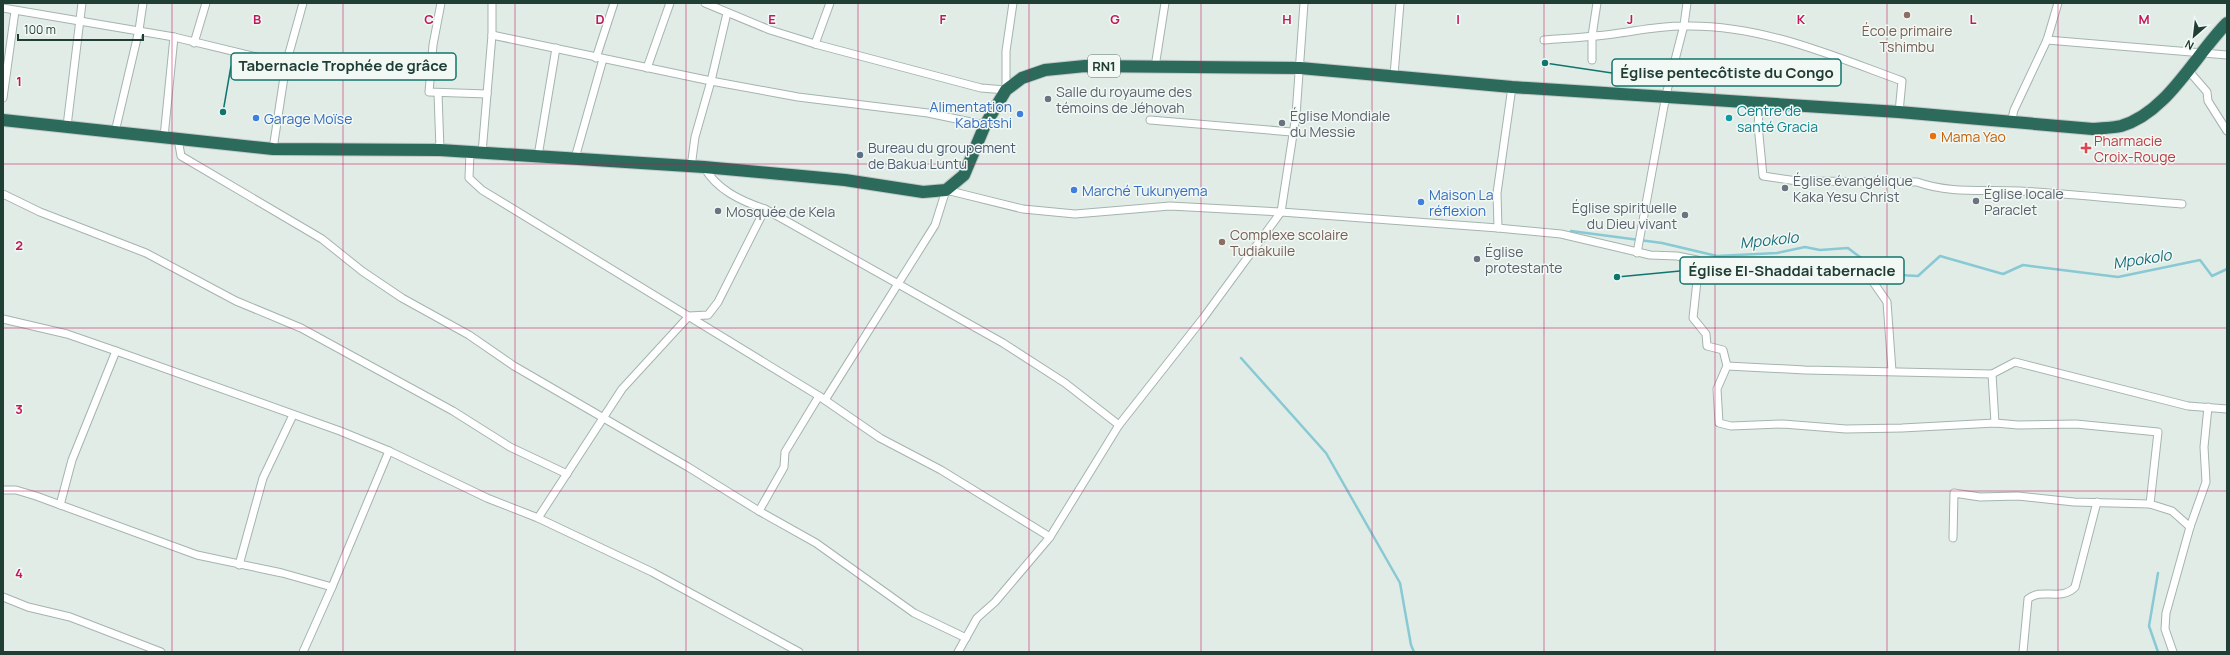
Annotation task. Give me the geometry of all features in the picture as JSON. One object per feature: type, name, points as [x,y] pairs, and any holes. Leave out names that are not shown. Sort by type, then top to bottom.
[{"type":"highway","name":"RN1","points":[[946,190],[964,175],[985,124],[1006,90],[1022,78],[1045,70],[1085,66],[1300,68],[1394,75],[1512,87],[1899,112],[2093,129],[2121,126],[2145,114],[2164,99],[2227,23]]},
{"type":"highway","points":[[3,120],[273,149],[440,150],[575,158],[704,167],[844,180],[923,192],[946,190]]},
{"type":"street","points":[[67,126],[82,3]]},
{"type":"street","points":[[115,132],[139,30],[143,3]]},
{"type":"street","points":[[194,43],[206,3]]},
{"type":"street","points":[[273,149],[286,64],[303,3]]},
{"type":"street","points":[[441,3],[433,45],[429,92],[487,94]]},
{"type":"street","points":[[492,3],[492,35],[487,94],[476,152],[469,178],[482,190],[822,398],[880,438],[941,470],[1050,537]]},
{"type":"street","points":[[575,158],[614,3]]},
{"type":"street","points":[[647,68],[670,3]]},
{"type":"street","points":[[815,44],[830,3]]},
{"type":"street","points":[[709,4],[727,13],[815,44],[981,88],[1006,90],[1006,51],[1013,3]]},
{"type":"street","points":[[1155,67],[1165,3]]},
{"type":"street","points":[[958,652],[978,618],[995,602],[1050,537],[1119,425],[1204,317],[1281,212],[1292,132],[1296,115],[1304,3]]},
{"type":"street","points":[[1394,75],[1400,3]]},
{"type":"street","points":[[1592,60],[1592,36],[1597,3]]},
{"type":"street","points":[[1637,253],[1666,96],[1684,26],[1687,3]]},
{"type":"street","points":[[2011,122],[2014,110],[2047,40],[2058,3]]},
{"type":"street","points":[[3,8],[79,22],[174,36],[194,43],[286,64]]},
{"type":"street","points":[[3,98],[15,11]]},
{"type":"street","points":[[691,166],[695,137],[711,81],[727,13]]},
{"type":"street","points":[[1544,40],[1620,34],[1647,28],[1684,26],[1742,30],[1803,44],[1902,81],[1899,112]]},
{"type":"street","points":[[492,35],[711,81],[798,97],[928,113],[985,124]]},
{"type":"street","points":[[164,137],[174,36]]},
{"type":"street","points":[[2047,40],[2227,55]]},
{"type":"street","points":[[538,156],[556,48]]},
{"type":"street","points":[[2188,70],[2207,92],[2208,101],[2227,131]]},
{"type":"street","points":[[1498,228],[1497,193],[1512,87]]},
{"type":"street","points":[[438,93],[440,150]]},
{"type":"street","points":[[1760,102],[1758,125],[1763,176],[1797,181],[1917,182],[1931,187],[1965,190],[2020,191],[2182,204]]},
{"type":"street","points":[[1150,120],[1292,132]]},
{"type":"street","points":[[178,139],[181,156],[322,238],[396,295],[469,335],[514,366],[604,417],[759,512],[816,543],[914,613],[966,638]]},
{"type":"street","points":[[704,167],[711,178],[730,194],[765,209],[1003,343],[1059,379],[1119,425]]},
{"type":"street","points":[[759,512],[784,467],[785,452],[935,225],[946,190],[1023,209],[1075,214],[1170,206],[1281,212],[1498,228],[1561,234],[1650,256],[1677,256],[1696,260],[1697,281],[1693,318],[1706,334],[1707,346],[1723,350],[1727,366],[1716,389],[1719,423],[1725,425],[1783,424],[1846,428],[1902,428],[1995,422],[2018,425],[2076,424],[2158,432],[2150,504]]},
{"type":"street","points":[[3,194],[40,212],[146,253],[236,301],[302,328],[453,411],[510,447],[567,474]]},
{"type":"street","points":[[538,518],[622,389],[689,316],[708,315],[718,302],[765,209]]},
{"type":"street","points":[[1871,279],[1887,302],[1892,371]]},
{"type":"street","points":[[3,319],[66,334],[116,351],[388,451],[487,498],[538,518],[652,572],[799,652]]},
{"type":"street","points":[[60,505],[72,460],[116,351]]},
{"type":"street","points":[[1727,366],[1992,374],[2015,362],[2188,406],[2227,410]]},
{"type":"street","points":[[1992,374],[1995,422]]},
{"type":"street","points":[[2173,652],[2165,629],[2166,613],[2190,527],[2206,482],[2204,446],[2208,407]]},
{"type":"street","points":[[239,565],[262,478],[293,415]]},
{"type":"street","points":[[303,652],[332,587],[388,451]]},
{"type":"street","points":[[3,490],[36,496],[163,544],[197,555],[282,573],[332,587]]},
{"type":"street","points":[[1953,538],[1954,493],[1980,497],[2018,496],[2074,502],[2150,504],[2172,511],[2190,527]]},
{"type":"street","points":[[2023,652],[2028,599],[2040,593],[2062,595],[2070,593],[2074,587],[2097,502]]},
{"type":"street","points":[[3,597],[22,605],[70,617],[161,652]]},
{"type":"waterway","name":"Mpokolo","points":[[1571,231],[1662,243],[1717,256],[1777,253],[1805,247],[1820,250],[1848,248],[1880,269],[1907,276],[1918,276],[1940,256],[2003,274],[2023,265],[2118,277],[2200,260],[2212,276],[2227,269]]},
{"type":"waterway","points":[[1241,358],[1326,453],[1400,583],[1411,645],[1414,652]]},
{"type":"waterway","points":[[2158,573],[2149,626],[2158,652]]},
{"type":"place","name":"École primaire Tshimbu","points":[[1907,15]]},
{"type":"place","name":"Église pentecôtiste du Congo","points":[[1545,63]]},
{"type":"place","name":"Salle du royaume des témoins de Jéhovah","points":[[1048,99]]},
{"type":"place","name":"Tabernacle Trophée de grâce","points":[[223,112]]},
{"type":"place","name":"Alimentation Kabatshi","points":[[1020,114]]},
{"type":"place","name":"Garage Moïse","points":[[256,118]]},
{"type":"place","name":"Centre de santé Gracia","points":[[1729,118]]},
{"type":"place","name":"Église Mondiale du Messie","points":[[1282,123]]},
{"type":"place","name":"Mama Yao","points":[[1933,136]]},
{"type":"place","name":"Pharmacie Croix-Rouge","points":[[2086,148]]},
{"type":"place","name":"Bureau du groupement de Bakua Luntu","points":[[860,155]]},
{"type":"place","name":"Église évangélique Kaka Yesu Christ","points":[[1785,188]]},
{"type":"place","name":"Marché Tukunyema","points":[[1074,190]]},
{"type":"place","name":"Église locale Paraclet","points":[[1976,201]]},
{"type":"place","name":"Maison La réflexion","points":[[1421,202]]},
{"type":"place","name":"Mosquée de Kela","points":[[718,211]]},
{"type":"place","name":"Église spirituelle du Dieu vivant","points":[[1685,215]]},
{"type":"place","name":"Complexe scolaire Tudiakuile","points":[[1222,242]]},
{"type":"place","name":"Église protestante","points":[[1477,259]]},
{"type":"place","name":"Église El-Shaddai tabernacle","points":[[1617,277]]}]
